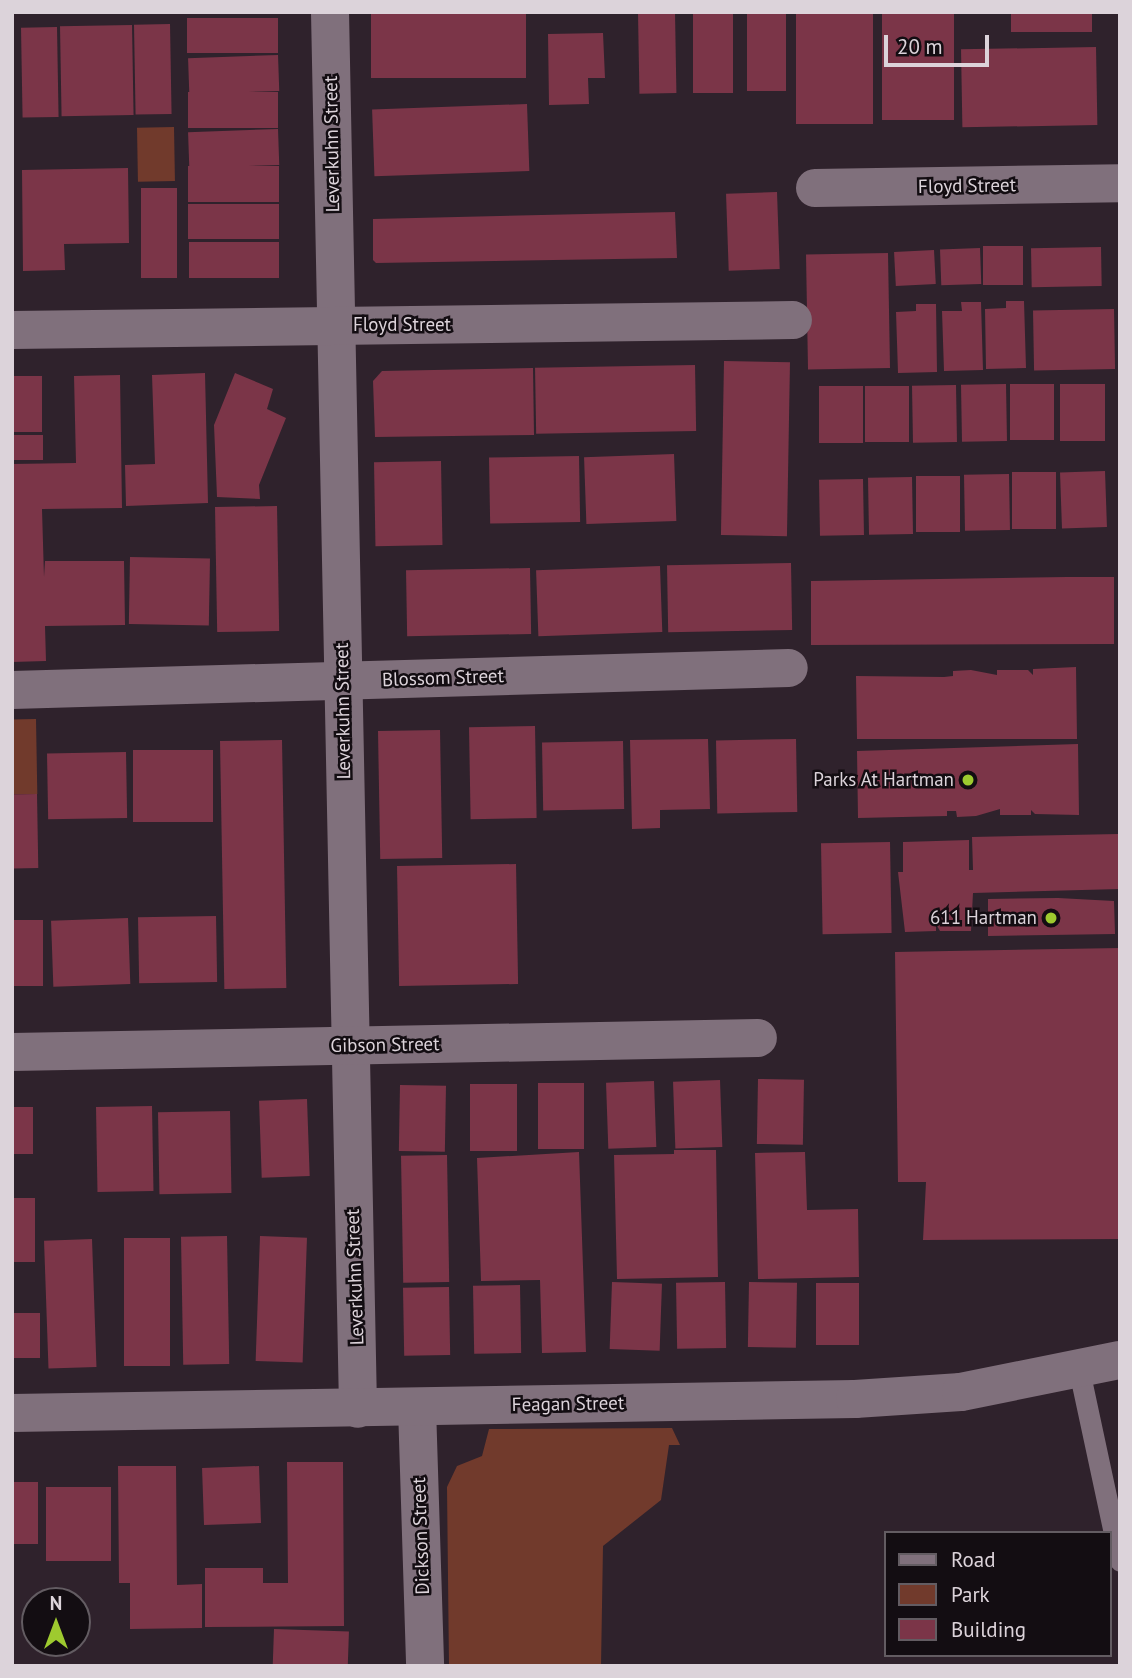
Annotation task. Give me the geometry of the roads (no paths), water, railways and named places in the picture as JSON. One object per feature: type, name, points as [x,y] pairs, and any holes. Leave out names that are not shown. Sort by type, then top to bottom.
[{"type":"street","name":"Leverkuhn Street","points":[[330,12],[348,1045],[358,1409]]},
{"type":"street","name":"Floyd Street","points":[[815,188],[1120,183]]},
{"type":"street","name":"Floyd Street","points":[[12,330],[793,320]]},
{"type":"street","name":"Blossom Street","points":[[12,690],[789,668]]},
{"type":"street","name":"Gibson Street","points":[[12,1052],[758,1038]]},
{"type":"street","name":"Feagan Street","points":[[12,1413],[855,1399],[961,1392],[1120,1360]]},
{"type":"street","name":"Dickson Street","points":[[417,1407],[425,1666]]},
{"type":"lane","points":[[1079,1370],[1120,1561]]},
{"type":"place","name":"Parks At Hartman","points":[[968,780]]},
{"type":"place","name":"611 Hartman","points":[[1051,918]]}]
